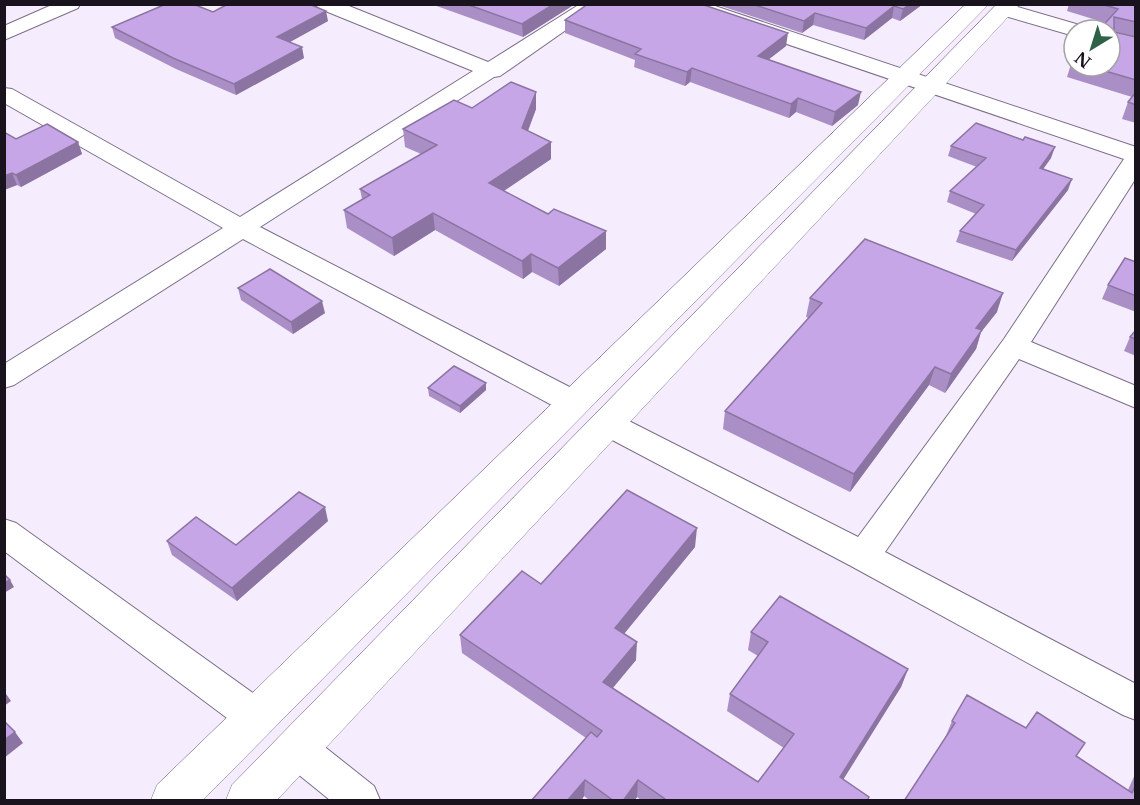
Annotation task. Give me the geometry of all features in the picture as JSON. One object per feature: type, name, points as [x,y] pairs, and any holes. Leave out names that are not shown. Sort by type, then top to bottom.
[{"type":"main road","points":[[173,801],[574,403],[998,6]]},
{"type":"main road","points":[[248,801],[610,425],[918,81]]},
{"type":"street","points":[[4,34],[71,4]]},
{"type":"street","points":[[325,4],[492,71]]},
{"type":"street","points":[[4,378],[240,227],[492,71],[594,4]]},
{"type":"street","points":[[688,4],[1136,157],[1014,346],[863,556]]},
{"type":"street","points":[[998,6],[1062,26]]},
{"type":"street","points":[[4,94],[240,227],[574,403]]},
{"type":"street","points":[[1014,346],[1136,398]]},
{"type":"street","points":[[610,425],[863,556],[1136,703]]},
{"type":"street","points":[[4,532],[257,718]]},
{"type":"street","points":[[297,749],[360,801]]},
{"type":"building","points":[[166,4],[193,4],[213,12],[228,4],[309,4],[326,11],[277,37],[302,47],[234,84],[173,58],[112,27]]},
{"type":"building","points":[[466,4],[554,4],[522,24]]},
{"type":"building","points":[[588,4],[701,4],[788,33],[758,56],[861,92],[835,112],[798,98],[791,104],[692,68],[687,72],[635,54],[641,49],[565,20]]},
{"type":"building","points":[[752,4],[910,4],[903,9],[894,6],[866,28],[815,13],[804,21]]},
{"type":"building","points":[[1101,4],[1136,4],[1136,22],[1122,18],[1110,18],[1118,9]]},
{"type":"building","points":[[1122,34],[1136,37],[1136,80],[1122,76]]},
{"type":"building","points":[[511,82],[536,92],[522,128],[551,142],[489,183],[548,214],[554,209],[606,231],[558,268],[531,254],[522,261],[433,213],[392,238],[344,210],[370,195],[360,189],[437,145],[403,129],[454,100],[472,108]]},
{"type":"building","points":[[1136,92],[1136,105],[1128,102]]},
{"type":"building","points":[[976,123],[1023,140],[1025,137],[1055,147],[1040,168],[1072,179],[1016,250],[960,231],[984,205],[950,191],[986,158],[951,146]]},
{"type":"building","points":[[47,124],[78,142],[16,175],[12,173],[4,176],[4,132],[16,139]]},
{"type":"building","points":[[865,239],[1003,293],[976,328],[982,330],[951,374],[935,367],[854,474],[725,411],[822,303],[810,298]]},
{"type":"building","points":[[1125,258],[1136,262],[1136,296],[1108,285]]},
{"type":"building","points":[[270,269],[322,301],[291,322],[238,288]]},
{"type":"building","points":[[1136,330],[1136,339],[1130,337]]},
{"type":"building","points":[[454,366],[486,383],[460,406],[428,388]]},
{"type":"building","points":[[627,490],[697,528],[615,628],[637,642],[603,682],[758,782],[794,734],[730,694],[768,642],[751,632],[780,596],[908,669],[840,777],[869,797],[867,801],[668,801],[638,780],[623,801],[614,801],[585,780],[567,801],[531,801],[591,732],[597,737],[602,731],[460,635],[522,571],[541,584]]},
{"type":"building","points":[[299,492],[325,507],[232,588],[167,541],[196,517],[236,545]]},
{"type":"building","points":[[4,574],[10,580],[4,583]]},
{"type":"building","points":[[967,695],[1026,728],[1037,712],[1085,743],[1076,756],[1132,793],[1136,784],[1136,801],[904,801],[955,723],[952,721]]},
{"type":"building","points":[[4,721],[15,732],[4,740]]}]
